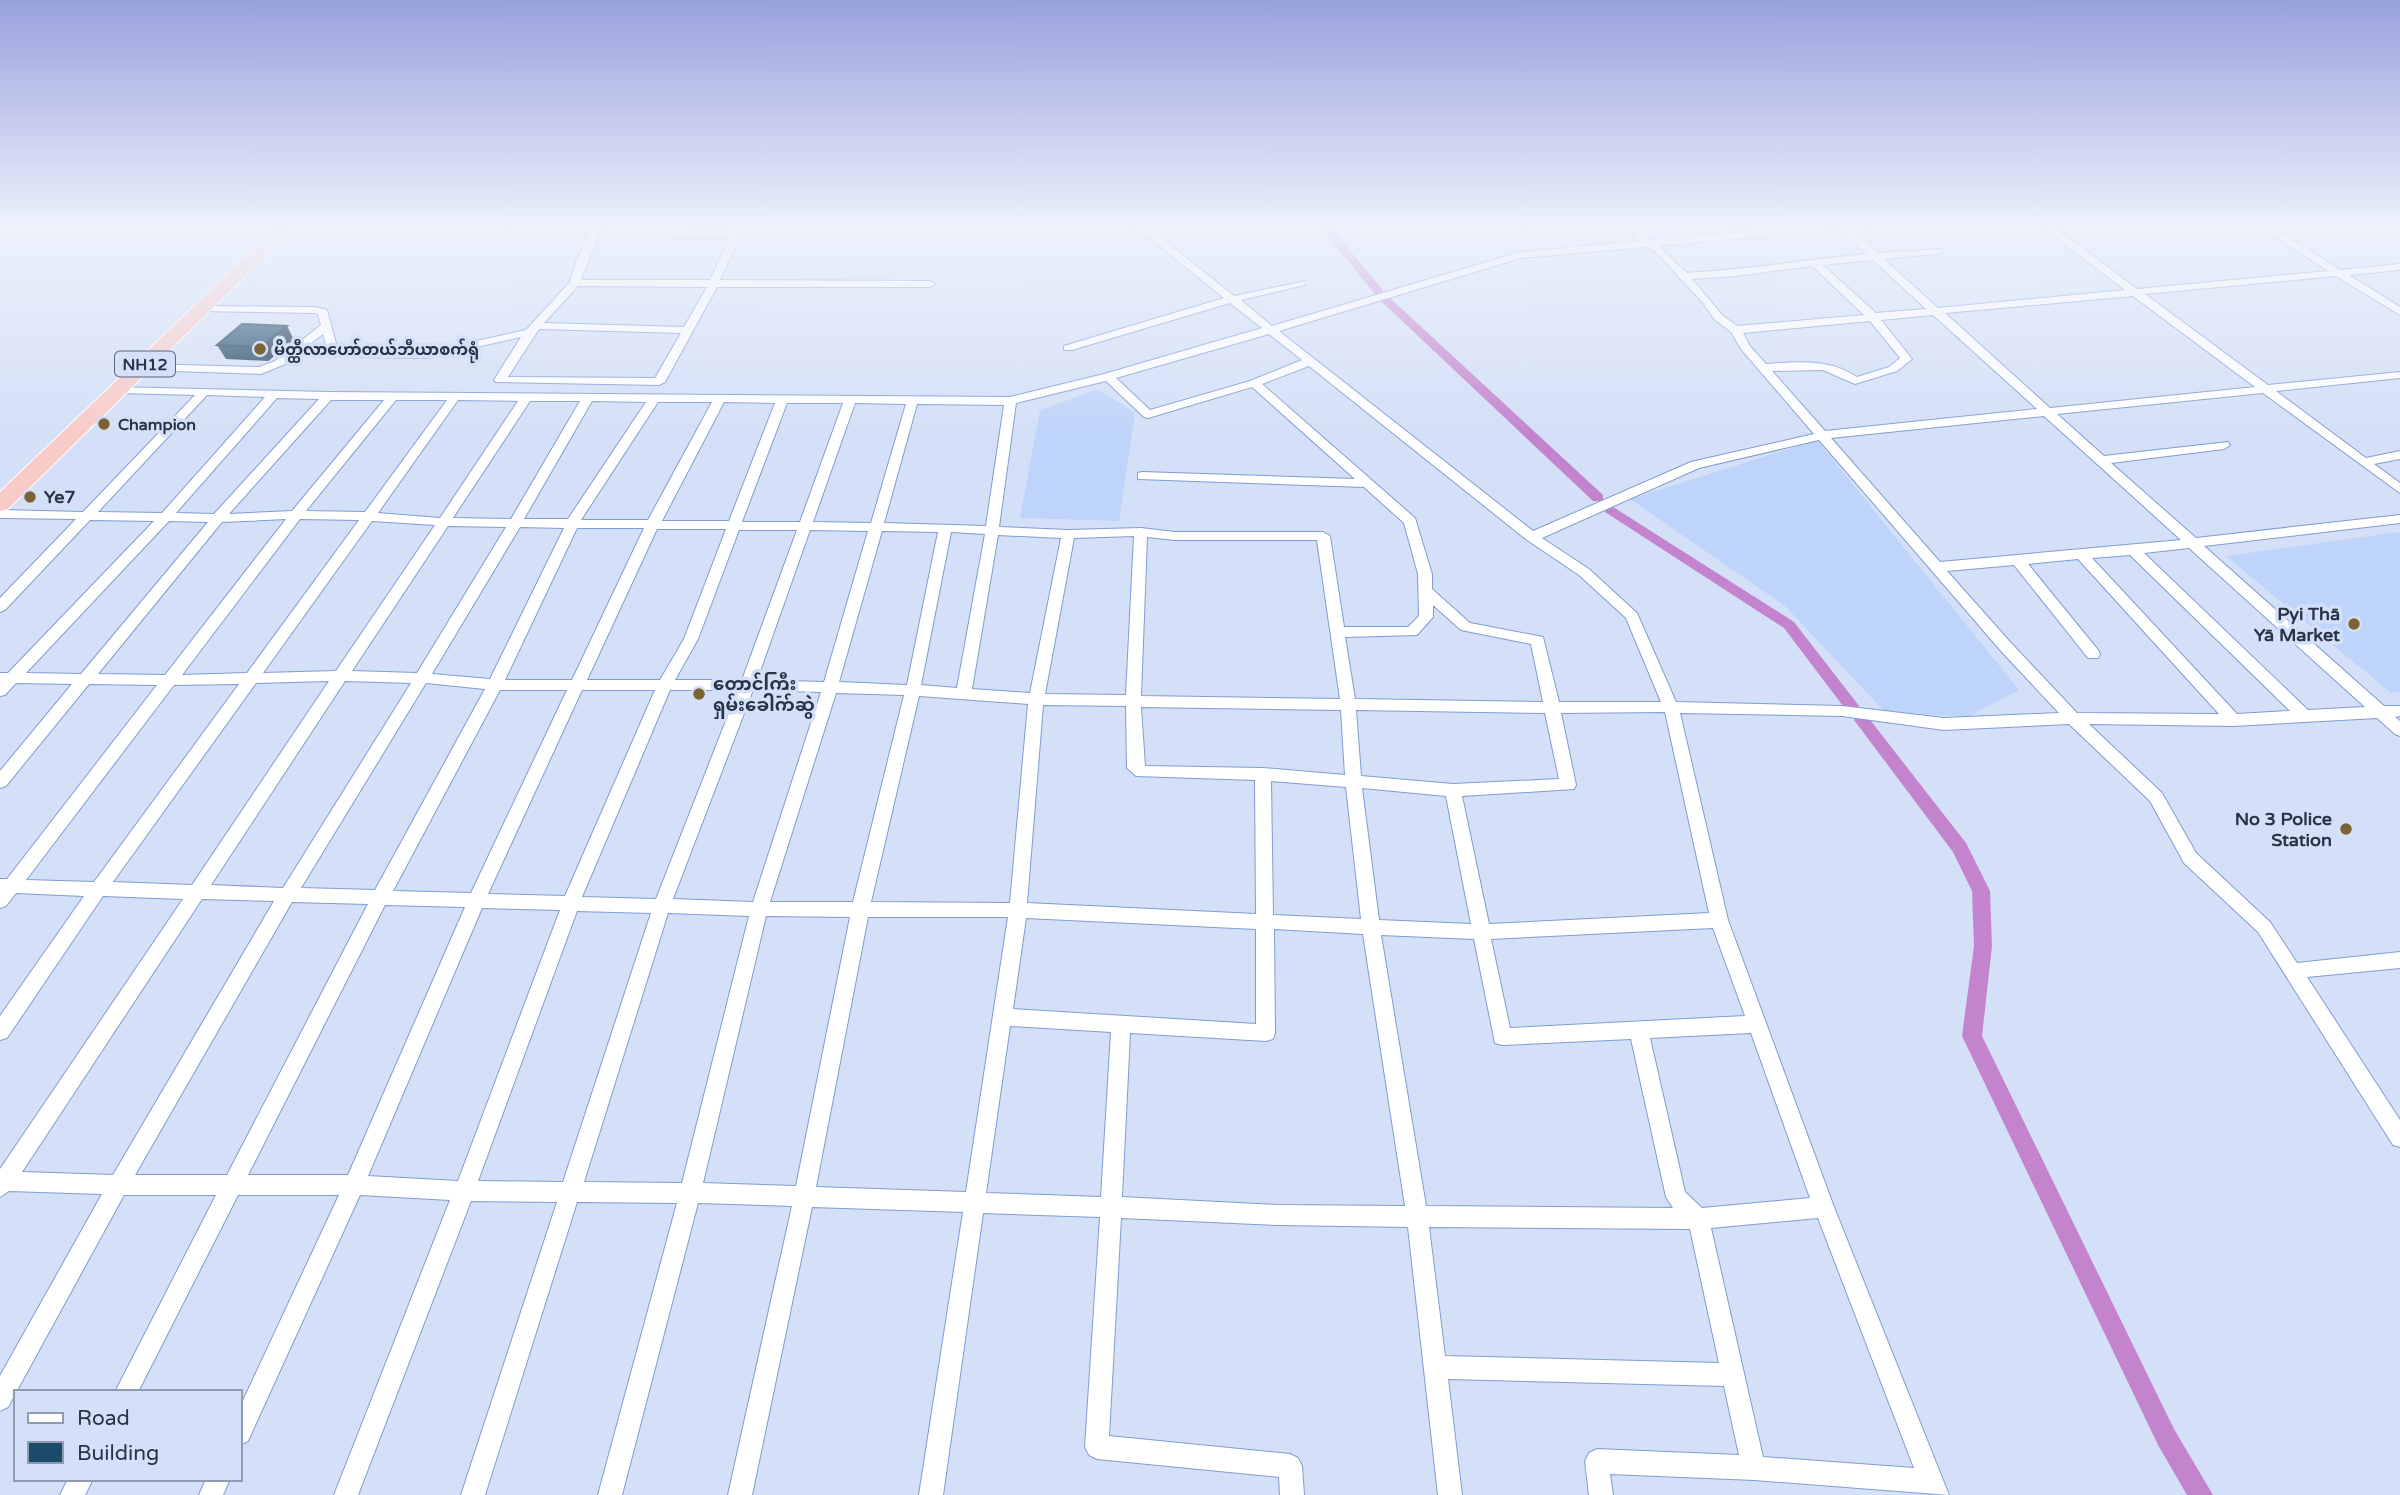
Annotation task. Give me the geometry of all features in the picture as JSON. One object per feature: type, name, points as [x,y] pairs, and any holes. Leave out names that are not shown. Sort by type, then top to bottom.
[{"type":"highway","name":"NH12","points":[[0,504],[218,294]]},
{"type":"street","points":[[565,294],[534,329],[500,380],[655,383],[661,380],[708,294]]},
{"type":"street","points":[[1224,294],[1532,537],[1584,572],[1632,616],[1671,706],[1719,920],[1824,1207],[1935,1488],[1754,1468],[1597,1461],[1601,1495]]},
{"type":"street","points":[[1068,348],[1208,305],[1260,294]]},
{"type":"street","points":[[119,390],[328,396],[1010,401],[1108,377],[1390,294]]},
{"type":"street","points":[[1699,294],[1719,318],[1736,330],[1745,347],[2006,648],[2075,720],[2156,797],[2190,858],[2264,927],[2400,1138]]},
{"type":"street","points":[[1763,368],[1824,365],[1841,370],[1855,382],[1894,369],[1906,359],[1873,317],[1848,294]]},
{"type":"street","points":[[1918,294],[2400,730]]},
{"type":"street","points":[[1736,330],[2117,294]]},
{"type":"street","points":[[2137,294],[2400,489]]},
{"type":"street","points":[[2372,294],[2400,312]]},
{"type":"street","points":[[202,309],[323,312],[332,349],[342,354],[427,355],[534,329],[688,330]]},
{"type":"street","points":[[143,367],[261,371],[279,363],[327,325]]},
{"type":"street","points":[[1108,377],[1149,414],[1254,383],[1310,361]]},
{"type":"street","points":[[1532,537],[1695,465],[1823,435],[2400,375]]},
{"type":"street","points":[[1254,383],[1410,522],[1425,574],[1426,617],[1412,632],[1337,632]]},
{"type":"street","points":[[0,607],[203,393]]},
{"type":"street","points":[[0,691],[6,678],[166,516],[274,394]]},
{"type":"street","points":[[0,901],[6,886],[171,680],[296,515],[394,395]]},
{"type":"street","points":[[0,782],[218,519],[328,396]]},
{"type":"street","points":[[0,1032],[97,891],[455,397]]},
{"type":"street","points":[[1,1183],[527,397]]},
{"type":"street","points":[[0,1399],[118,1185],[288,894],[517,523],[588,398]]},
{"type":"street","points":[[128,1390],[381,896],[495,685],[572,523],[654,399]]},
{"type":"street","points":[[242,1429],[354,1185],[477,900],[652,526],[720,399]]},
{"type":"street","points":[[346,1495],[464,1191],[571,903],[664,687],[691,639],[782,400]]},
{"type":"street","points":[[473,1495],[662,906],[748,685],[850,401]]},
{"type":"street","points":[[964,692],[992,530],[1010,401]]},
{"type":"street","points":[[610,1495],[690,1193],[759,909],[830,688],[912,402]]},
{"type":"street","points":[[2102,460],[2224,445]]},
{"type":"street","points":[[2364,462],[2400,455]]},
{"type":"street","points":[[1142,476],[1369,483]]},
{"type":"street","points":[[0,514],[218,519],[296,515],[368,516],[442,522],[945,528],[1068,534],[1141,532],[1175,536],[1323,536],[1348,705],[1353,781],[1371,925],[1418,1216],[1451,1495]]},
{"type":"street","points":[[1938,567],[2019,562],[2400,519]]},
{"type":"street","points":[[740,1495],[804,1198],[860,910],[913,690],[945,528]]},
{"type":"street","points":[[1141,532],[1133,701],[1135,768],[1142,772],[1263,774],[1453,790],[1568,785],[1538,640],[1466,627],[1426,591]]},
{"type":"street","points":[[931,1495],[1018,910],[1036,699],[1068,534]]},
{"type":"street","points":[[2133,550],[2304,716]]},
{"type":"street","points":[[2081,554],[2233,720]]},
{"type":"street","points":[[2019,562],[2093,654]]},
{"type":"street","points":[[6,678],[171,680],[339,676],[423,678],[495,685],[748,685],[913,690],[1036,699],[1842,710],[1944,724],[2047,718],[2233,720],[2400,711]]},
{"type":"street","points":[[1002,1017],[1266,1033],[1263,774]]},
{"type":"street","points":[[1453,790],[1502,1037],[1759,1024]]},
{"type":"street","points":[[6,886],[97,891],[381,896],[759,909],[1018,910],[1482,932],[1719,920]]},
{"type":"street","points":[[2292,971],[2400,960]]},
{"type":"street","points":[[1121,1023],[1097,1447],[1290,1466],[1292,1495]]},
{"type":"street","points":[[1639,1031],[1676,1197],[1698,1219],[1754,1468]]},
{"type":"street","points":[[1,1183],[354,1185],[464,1191],[690,1193],[1278,1215],[1698,1219],[1824,1207]]},
{"type":"street","points":[[1437,1367],[1733,1375]]},
{"type":"shaded area","points":[[1098,389],[1135,413],[1119,521],[1020,518],[1040,410]]},
{"type":"shaded area","points":[[1817,440],[2019,690],[1967,717],[1884,711],[1785,606],[1630,499]]},
{"type":"shaded area","name":"Pyi Thā Yā Market","points":[[2400,532],[2400,692],[2391,693],[2226,556]]},
{"type":"building","points":[[242,324],[287,326],[260,347],[217,345]]},
{"type":"waterway","points":[[1386,300],[1598,498]]},
{"type":"waterway","points":[[1610,509],[1789,625],[1851,706]]},
{"type":"waterway","points":[[1862,720],[1960,848],[1981,891],[1983,946],[1972,1036],[2166,1437],[2201,1495]]},
{"type":"place","name":"မိတ္ထီလာဟော်တယ်ဘီယာစက်ရုံ","points":[[260,349]]},
{"type":"place","name":"Champion","points":[[104,424]]},
{"type":"place","name":"Ye7","points":[[30,497]]},
{"type":"place","name":"Pyi Thā Yā Market","points":[[2354,624]]},
{"type":"place","name":"တောင်ကြီး ရှမ်းခေါက်ဆွဲ","points":[[699,694]]},
{"type":"place","name":"No 3 Police Station","points":[[2346,829]]}]
